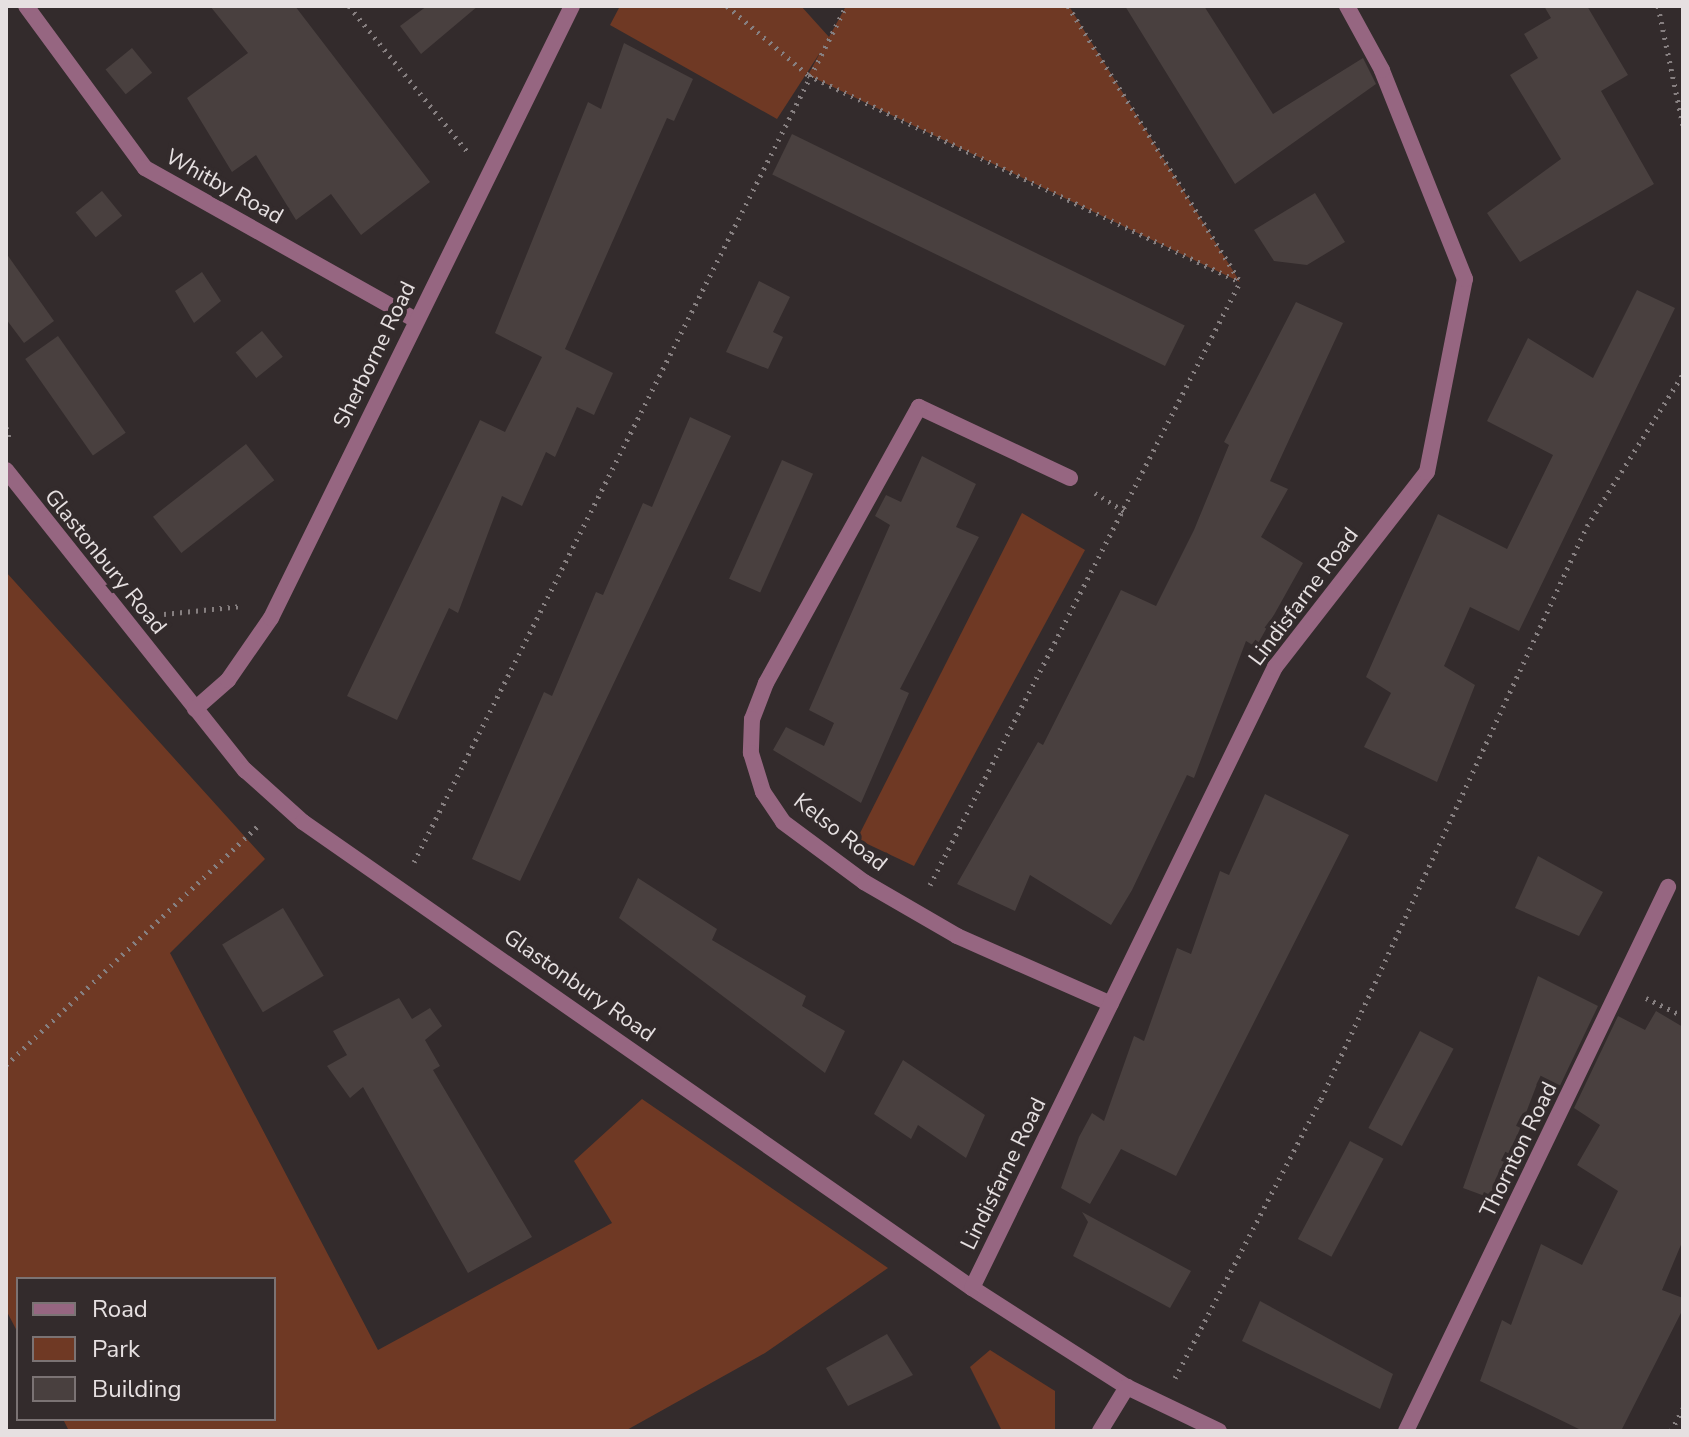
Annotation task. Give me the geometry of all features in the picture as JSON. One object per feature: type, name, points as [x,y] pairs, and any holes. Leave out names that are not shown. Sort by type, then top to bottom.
[{"type":"street","name":"Whitby Road","points":[[26,6],[145,168],[416,320]]},
{"type":"street","name":"Sherborne Road","points":[[195,709],[228,680],[271,618],[416,320],[490,179],[572,6]]},
{"type":"street","name":"Lindisfarne Road","points":[[972,1288],[1275,667],[1427,472],[1465,279],[1382,70],[1347,6]]},
{"type":"street","name":"Kelso Road","points":[[1070,478],[919,407],[766,683],[752,719],[751,753],[763,792],[783,822],[916,912],[1111,1004]]},
{"type":"street","name":"Glastonbury Road","points":[[6,470],[195,709],[282,803],[972,1288],[1127,1387],[1219,1431]]},
{"type":"street","name":"Thornton Road","points":[[1406,1431],[1624,987],[1668,887]]},
{"type":"street","points":[[1100,1431],[1127,1387]]},
{"type":"path","points":[[349,6],[490,179]]},
{"type":"path","points":[[727,6],[808,75],[1240,282]]},
{"type":"path","points":[[401,888],[808,75],[846,6]]},
{"type":"path","points":[[1068,6],[1240,282]]},
{"type":"path","points":[[1658,6],[1683,126]]},
{"type":"path","points":[[916,912],[1240,282]]},
{"type":"path","points":[[1162,1403],[1321,1099],[1587,526],[1683,374]]},
{"type":"path","points":[[164,614],[245,606],[271,618]]},
{"type":"path","points":[[6,1065],[282,803]]},
{"type":"path","points":[[1624,987],[1683,1016]]},
{"type":"path","points":[[1671,1431],[1683,1408]]},
{"type":"green space","points":[[620,6],[801,6],[829,37],[846,6],[1069,6],[1240,282],[808,75],[821,51],[777,119],[610,25]]},
{"type":"green space","points":[[1022,513],[1085,550],[914,866],[857,839]]},
{"type":"green space","points":[[6,572],[265,859],[170,953],[378,1350],[612,1223],[574,1161],[642,1099],[888,1268],[765,1353],[625,1431],[69,1431],[64,1421],[276,1421],[276,1277],[16,1277],[16,1329],[6,1310]]},
{"type":"green space","points":[[990,1350],[1055,1391],[1055,1431],[1002,1431],[970,1367]]},
{"type":"building","points":[[210,6],[295,6],[430,182],[361,235],[331,194],[296,220],[256,155],[232,172],[187,98],[248,53]]},
{"type":"building","points":[[427,6],[478,6],[421,54],[400,26]]},
{"type":"building","points":[[1125,6],[1204,6],[1273,114],[1363,58],[1376,84],[1235,184]]},
{"type":"building","points":[[1544,6],[1587,6],[1628,75],[1601,91],[1654,184],[1520,262],[1487,213],[1561,159],[1510,75],[1538,58],[1524,34],[1551,18]]},
{"type":"building","points":[[624,43],[693,79],[674,121],[667,118],[565,349],[613,373],[594,415],[577,407],[555,457],[546,452],[522,506],[502,496],[458,613],[449,608],[397,720],[347,696],[480,420],[505,432],[542,357],[495,333],[588,102],[601,109]]},
{"type":"building","points":[[132,48],[152,73],[126,94],[106,69]]},
{"type":"building","points":[[792,134],[1185,326],[1165,366],[772,174]]},
{"type":"building","points":[[102,191],[122,216],[96,237],[76,212]]},
{"type":"building","points":[[1315,193],[1345,242],[1307,265],[1274,261],[1254,230]]},
{"type":"building","points":[[6,253],[54,321],[24,343],[6,319]]},
{"type":"building","points":[[202,272],[221,301],[194,323],[175,291]]},
{"type":"building","points":[[759,281],[790,297],[773,332],[783,337],[768,369],[726,352]]},
{"type":"building","points":[[1637,290],[1675,308],[1519,631],[1470,607],[1444,666],[1475,685],[1437,782],[1364,747],[1391,693],[1366,677],[1438,514],[1507,549],[1553,455],[1487,421],[1528,338],[1593,378]]},
{"type":"building","points":[[1296,302],[1343,323],[1270,481],[1288,489],[1261,537],[1303,563],[1256,647],[1246,641],[1194,778],[1187,775],[1132,890],[1111,925],[1030,875],[1015,911],[957,884],[1038,742],[1043,745],[1121,590],[1156,606],[1194,530],[1229,445],[1224,442]]},
{"type":"building","points":[[262,331],[283,357],[256,378],[236,352]]},
{"type":"building","points":[[58,336],[126,433],[93,456],[25,359]]},
{"type":"building","points":[[690,417],[731,436],[520,881],[472,859],[544,692],[552,696],[596,592],[603,595],[643,503],[652,507]]},
{"type":"building","points":[[246,444],[274,480],[181,553],[153,517]]},
{"type":"building","points":[[922,456],[976,484],[956,527],[979,537],[900,689],[909,693],[861,803],[773,750],[786,727],[824,746],[834,723],[809,710],[890,525],[875,516],[886,495],[901,502]]},
{"type":"building","points":[[782,460],[813,474],[760,593],[729,579]]},
{"type":"building","points":[[1265,794],[1349,835],[1176,1176],[1121,1149],[1090,1204],[1061,1188],[1079,1137],[1092,1113],[1104,1121],[1134,1036],[1144,1041],[1177,948],[1191,954],[1220,871],[1229,875]]},
{"type":"building","points":[[1538,856],[1603,892],[1579,936],[1515,908]]},
{"type":"building","points":[[638,878],[717,929],[712,940],[806,996],[802,1006],[845,1031],[825,1073],[619,918]]},
{"type":"building","points":[[283,908],[324,976],[263,1012],[222,945]]},
{"type":"building","points":[[1538,976],[1598,1006],[1555,1096],[1537,1084],[1493,1199],[1463,1188]]},
{"type":"building","points":[[399,998],[412,1019],[430,1008],[442,1026],[425,1040],[440,1066],[433,1070],[532,1237],[468,1273],[363,1087],[350,1098],[327,1066],[347,1055],[333,1031]]},
{"type":"building","points":[[1656,1011],[1683,1027],[1683,1240],[1662,1290],[1683,1298],[1683,1309],[1621,1431],[1583,1431],[1480,1381],[1502,1320],[1511,1325],[1541,1244],[1582,1265],[1618,1191],[1577,1165],[1600,1125],[1574,1108],[1618,1016],[1645,1030]]},
{"type":"building","points":[[1420,1031],[1454,1049],[1402,1146],[1368,1128]]},
{"type":"building","points":[[903,1060],[985,1115],[966,1158],[918,1125],[911,1139],[874,1114]]},
{"type":"building","points":[[1350,1141],[1384,1159],[1331,1257],[1298,1239]]},
{"type":"building","points":[[1082,1212],[1191,1271],[1170,1308],[1073,1256],[1088,1222]]},
{"type":"building","points":[[1260,1301],[1393,1374],[1380,1409],[1242,1341]]},
{"type":"building","points":[[887,1334],[913,1375],[848,1406],[826,1368]]}]
